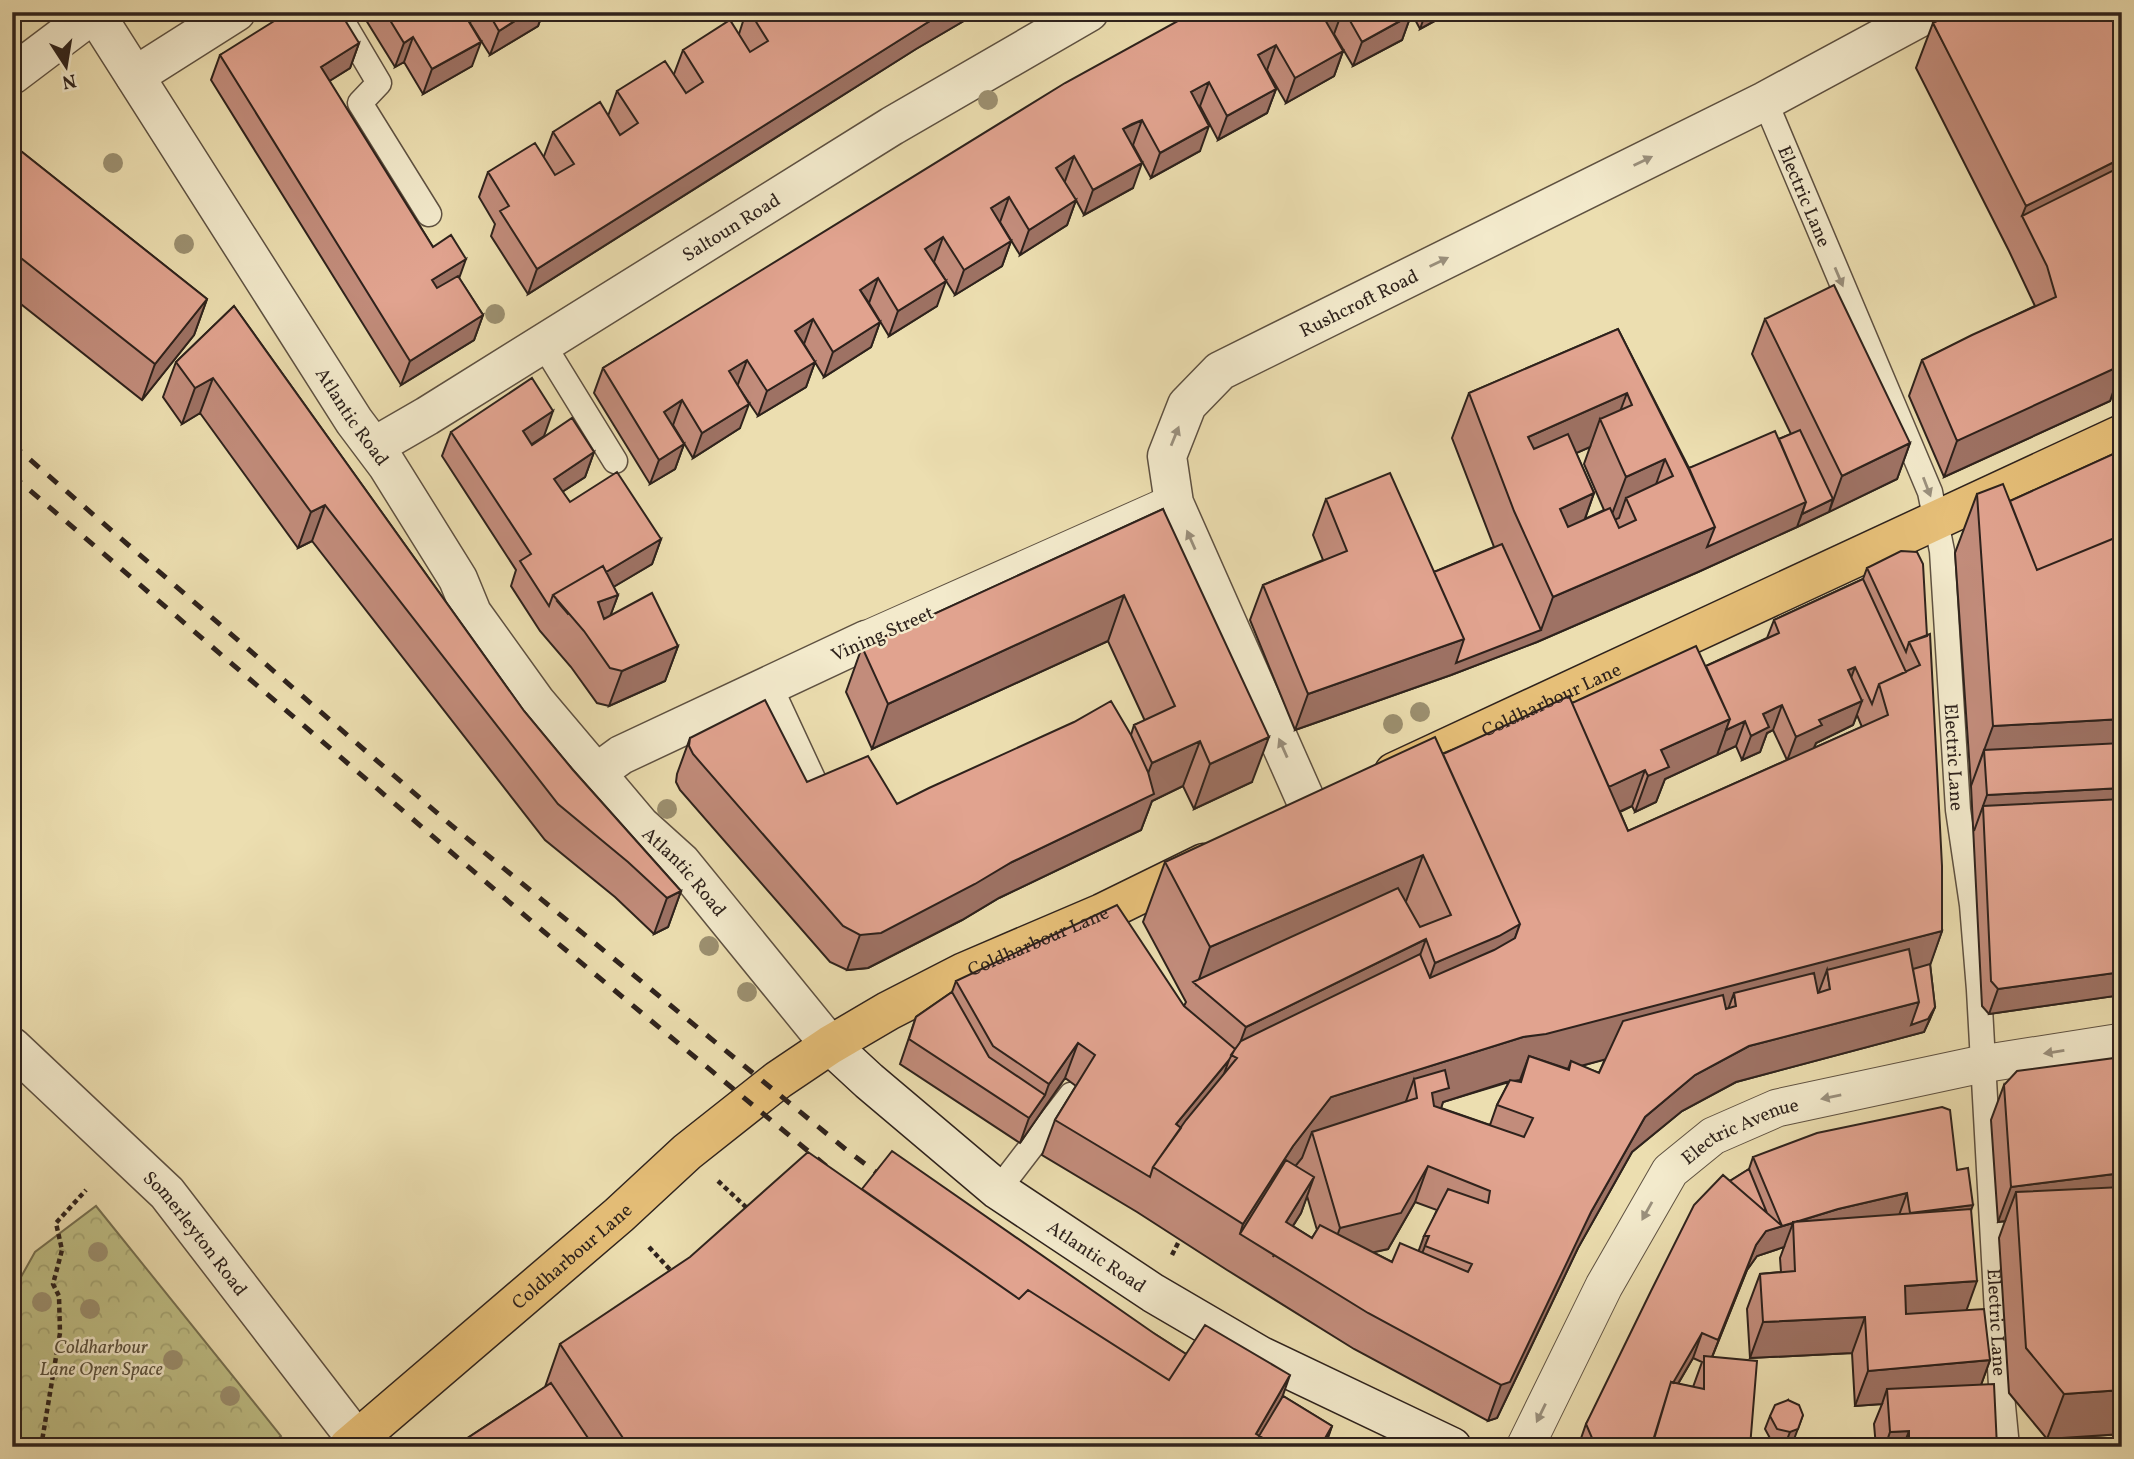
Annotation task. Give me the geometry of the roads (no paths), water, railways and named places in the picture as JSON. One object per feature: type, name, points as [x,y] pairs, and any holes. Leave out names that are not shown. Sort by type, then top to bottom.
[{"type":"main road","name":"Coldharbour Lane","points":[[1274,828],[2122,433]]},
{"type":"main road","name":"Coldharbour Lane","points":[[353,1443],[619,1215],[687,1152],[778,1080],[888,1011],[964,972],[1116,921],[1237,846]]},
{"type":"street","points":[[135,76],[236,12]]},
{"type":"street","name":"Saltoun Road","points":[[374,446],[892,126],[1089,12]]},
{"type":"street","name":"Rushcroft Road","points":[[1335,799],[1174,503],[1167,456],[1188,405],[1220,371],[1765,101],[1930,12]]},
{"type":"street","points":[[12,75],[94,13]]},
{"type":"street","name":"Atlantic Road","points":[[94,13],[458,579],[472,613],[536,702],[595,774],[640,825],[681,862],[830,1045],[998,1189],[1153,1293],[1259,1355],[1452,1447]]},
{"type":"street","name":"Vining Street","points":[[595,774],[621,755],[769,684],[1174,503]]},
{"type":"street","name":"Electric Avenue","points":[[1525,1447],[1604,1286],[1670,1171],[1713,1136],[1777,1108],[1982,1064],[2122,1042]]},
{"type":"street","name":"Somerleyton Road","points":[[12,1047],[167,1193],[353,1443]]},
{"type":"lane","points":[[337,12],[379,83],[360,103],[429,214]]},
{"type":"lane","name":"Electric Lane","points":[[1765,101],[1930,492],[1942,551],[1958,810],[1972,905],[1979,990],[2001,1385],[2007,1447]]},
{"type":"lane","points":[[542,344],[615,461]]},
{"type":"lane","points":[[769,684],[815,783]]},
{"type":"lane","points":[[998,1189],[1071,1095]]},
{"type":"railway","points":[[12,444],[451,825],[849,1152],[891,1183]]},
{"type":"railway","points":[[12,475],[543,931],[831,1170]]},
{"type":"park label","name":"Coldharbour Lane Open Space","points":[[101,1357]]}]
